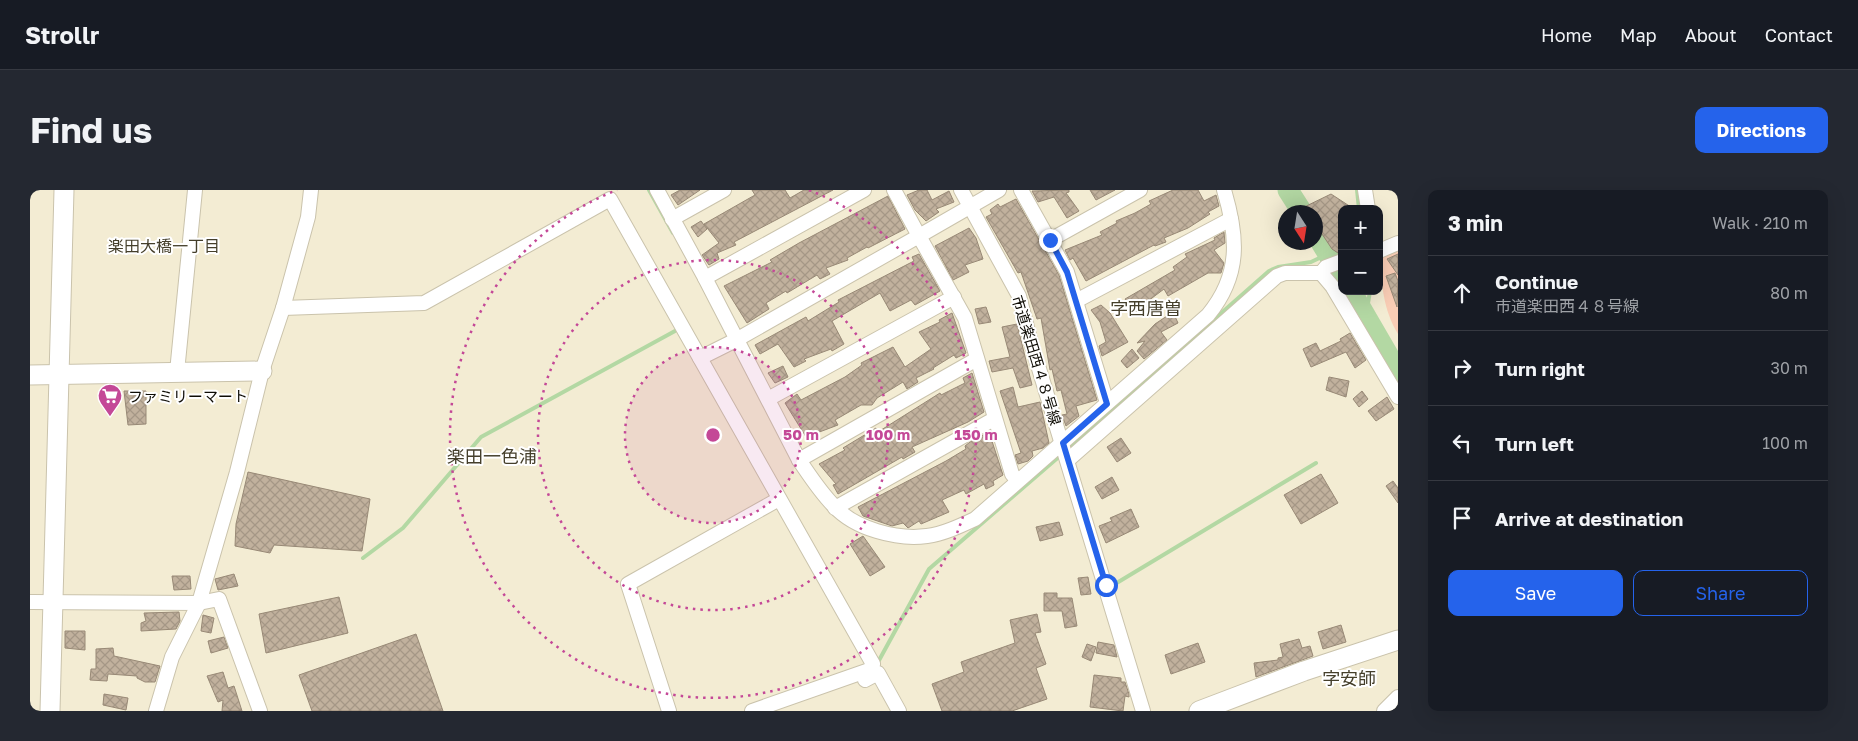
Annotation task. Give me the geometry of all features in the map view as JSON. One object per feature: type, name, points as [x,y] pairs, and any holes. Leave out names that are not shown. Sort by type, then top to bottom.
[{"type":"street","points":[[50,711],[64,190]]},
{"type":"street","points":[[177,372],[195,190]]},
{"type":"street","points":[[156,711],[172,657],[199,604],[237,472],[262,372],[283,308],[308,217],[311,190]]},
{"type":"street","points":[[656,190],[705,278],[799,460],[835,508],[858,523],[882,532],[905,537],[928,536],[974,519],[1208,315],[1225,289],[1235,252],[1231,219],[1224,190]]},
{"type":"street","points":[[672,219],[724,190]]},
{"type":"street","points":[[705,278],[864,190]]},
{"type":"street","points":[[894,190],[965,318],[1012,474],[1018,480]]},
{"type":"street","name":"市道楽田西４８号線","points":[[961,190],[1019,296],[1030,339],[1143,711]]},
{"type":"street","points":[[700,358],[736,340],[999,190]]},
{"type":"street","points":[[1020,190],[1067,272],[1107,404]]},
{"type":"street","points":[[1050,240],[1140,190]]},
{"type":"street","points":[[1365,190],[1367,205]]},
{"type":"street","points":[[283,308],[424,303],[610,200],[873,664],[870,670],[752,711]]},
{"type":"street","points":[[1076,301],[1231,219]]},
{"type":"street","points":[[1381,250],[1398,243]]},
{"type":"street","points":[[1068,460],[1277,276],[1285,273],[1324,270],[1338,263]]},
{"type":"street","points":[[1324,270],[1398,397]]},
{"type":"street","points":[[768,399],[954,297]]},
{"type":"street","points":[[799,460],[977,359]]},
{"type":"street","points":[[30,375],[262,372]]},
{"type":"street","points":[[835,508],[994,418]]},
{"type":"street","points":[[669,711],[628,584],[779,500]]},
{"type":"street","points":[[30,602],[199,604],[219,599],[260,711]]},
{"type":"street","points":[[1199,711],[1304,671],[1398,640]]},
{"type":"street","points":[[779,711],[873,677],[878,673],[899,711]]},
{"type":"street","points":[[1384,711],[1398,698]]},
{"type":"shaded area","points":[[1398,246],[1398,334],[1389,315],[1383,292],[1383,254]]},
{"type":"building","points":[[680,190],[700,190],[678,205],[671,195]]},
{"type":"building","points":[[752,190],[785,190],[790,198],[804,190],[833,190],[734,242],[736,245],[717,253],[719,259],[709,265],[702,255],[719,243],[704,224],[755,195]]},
{"type":"building","points":[[919,190],[927,190],[932,200],[949,191],[954,202],[936,209],[939,212],[926,221],[915,210],[907,195]]},
{"type":"building","points":[[1069,190],[1066,193],[1079,211],[1067,218],[1054,197],[1038,202],[1032,191]]},
{"type":"building","points":[[1090,190],[1115,190],[1096,200]]},
{"type":"building","points":[[1173,190],[1198,190],[1204,201],[1216,195],[1219,206],[1188,228],[1164,238],[1166,242],[1154,245],[1086,281],[1073,258],[1070,260],[1065,250],[1102,235],[1100,232],[1117,223],[1116,221],[1135,213],[1151,204],[1149,201]]},
{"type":"building","points":[[1331,194],[1348,205],[1338,205],[1338,253],[1332,249],[1323,236],[1323,205],[1308,205]]},
{"type":"building","points":[[888,196],[905,229],[867,247],[847,258],[848,260],[826,268],[830,274],[820,279],[817,275],[787,293],[786,291],[766,303],[769,309],[747,323],[724,286],[772,262],[770,260],[799,243]]},
{"type":"building","points":[[1016,199],[1059,275],[1097,400],[1076,406],[1079,416],[1066,426],[1062,415],[1067,414],[1061,390],[1057,391],[1052,369],[1050,370],[1041,318],[1037,319],[1021,272],[1018,273],[986,217],[992,214],[990,210],[998,204],[1000,207]]},
{"type":"building","points":[[701,221],[707,229],[698,237],[691,227]]},
{"type":"building","points":[[969,228],[976,238],[983,259],[965,265],[969,272],[953,280],[935,246]]},
{"type":"building","points":[[1224,232],[1225,243],[1214,250],[1224,263],[1221,273],[1208,273],[1168,296],[1164,289],[1144,304],[1146,307],[1135,313],[1125,299],[1175,270],[1173,267],[1187,257],[1185,254],[1215,240],[1214,238]]},
{"type":"building","points":[[919,254],[940,291],[915,305],[911,300],[890,311],[880,293],[832,321],[844,344],[832,351],[831,349],[804,359],[806,361],[794,367],[778,344],[760,354],[755,345],[806,317],[808,321],[839,302],[838,300],[914,261],[912,257]]},
{"type":"building","points":[[1398,254],[1398,275],[1387,259]]},
{"type":"building","points":[[1395,273],[1398,281],[1397,307],[1386,276]]},
{"type":"building","points":[[1101,305],[1110,313],[1128,342],[1102,356],[1099,346],[1106,342],[1100,322],[1091,310]]},
{"type":"building","points":[[986,307],[991,322],[979,324],[975,309]]},
{"type":"building","points":[[1173,312],[1178,323],[1161,332],[1167,340],[1144,359],[1137,351],[1145,341],[1137,343],[1155,324]]},
{"type":"building","points":[[952,313],[966,353],[956,358],[954,355],[934,369],[916,378],[918,382],[907,389],[903,382],[877,398],[872,405],[861,405],[835,420],[838,425],[806,437],[785,403],[797,394],[801,400],[845,377],[862,365],[861,363],[893,347],[905,367],[931,349],[919,332],[940,322],[939,320]]},
{"type":"building","points":[[1017,324],[1032,385],[1020,388],[1013,368],[992,372],[989,361],[1010,357],[1002,327]]},
{"type":"building","points":[[1350,333],[1366,360],[1355,368],[1346,352],[1311,367],[1303,349],[1316,343],[1320,351],[1341,341],[1340,339]]},
{"type":"building","points":[[1132,349],[1139,358],[1127,368],[1121,361]]},
{"type":"building","points":[[783,366],[788,377],[775,383],[768,373]]},
{"type":"building","points":[[972,373],[984,412],[968,422],[912,447],[915,452],[903,459],[902,457],[838,494],[833,485],[836,484],[819,464],[845,450],[843,448],[876,428],[878,432],[940,393],[941,395],[965,383],[963,378]]},
{"type":"building","points":[[1329,377],[1349,381],[1346,397],[1326,390]]},
{"type":"building","points":[[1013,387],[1018,407],[1040,402],[1049,443],[1043,448],[1032,451],[1033,456],[1028,461],[1018,464],[1015,455],[1021,453],[1000,391]]},
{"type":"building","points":[[124,391],[146,391],[146,424],[128,425]]},
{"type":"building","points":[[1362,391],[1368,399],[1359,407],[1353,399]]},
{"type":"building","points":[[1387,397],[1394,409],[1376,421],[1368,411]]},
{"type":"building","points":[[989,432],[1003,475],[993,481],[994,485],[986,489],[984,484],[966,494],[964,490],[942,500],[949,512],[921,524],[919,521],[908,528],[903,523],[892,526],[863,516],[858,507],[946,461],[966,449],[965,446],[970,442]]},
{"type":"building","points":[[1121,438],[1131,453],[1117,462],[1107,447]]},
{"type":"building","points":[[248,472],[370,499],[362,551],[274,545],[270,553],[235,546],[236,524]]},
{"type":"building","points":[[1321,474],[1338,503],[1301,524],[1284,495]]},
{"type":"building","points":[[1112,477],[1119,490],[1102,499],[1095,487]]},
{"type":"building","points":[[1393,481],[1398,488],[1398,503],[1386,486]]},
{"type":"building","points":[[1131,509],[1139,527],[1106,543],[1099,526],[1112,521],[1110,518]]},
{"type":"building","points":[[1059,522],[1063,535],[1040,541],[1036,527]]},
{"type":"building","points":[[863,536],[885,567],[870,576],[850,544]]},
{"type":"building","points":[[234,574],[238,586],[218,590],[215,579]]},
{"type":"building","points":[[172,576],[190,576],[191,589],[174,590]]},
{"type":"building","points":[[1088,577],[1091,594],[1081,595],[1078,578]]},
{"type":"building","points":[[1044,593],[1057,593],[1057,598],[1072,598],[1077,626],[1065,628],[1062,611],[1044,611]]},
{"type":"building","points":[[339,597],[348,633],[266,653],[259,614]]},
{"type":"building","points":[[179,612],[180,621],[176,629],[141,631],[141,623],[146,621],[144,613]]},
{"type":"building","points":[[1037,614],[1041,632],[1035,633],[1046,664],[1036,668],[1047,699],[1012,711],[942,711],[932,684],[964,672],[961,662],[1015,643],[1010,620]]},
{"type":"building","points":[[203,615],[214,618],[211,633],[201,631]]},
{"type":"building","points":[[1341,625],[1346,642],[1323,649],[1318,632]]},
{"type":"building","points":[[65,631],[85,631],[85,650],[65,648]]},
{"type":"building","points":[[416,634],[443,711],[312,711],[299,675]]},
{"type":"building","points":[[224,637],[228,648],[211,653],[208,641]]},
{"type":"building","points":[[1299,639],[1302,648],[1310,646],[1313,656],[1256,677],[1254,663],[1278,660],[1278,658],[1283,657],[1280,644]]},
{"type":"building","points":[[1098,642],[1114,645],[1117,657],[1096,653]]},
{"type":"building","points":[[1198,643],[1205,662],[1171,674],[1165,655]]},
{"type":"building","points":[[1087,644],[1096,647],[1091,661],[1082,657]]},
{"type":"building","points":[[113,648],[114,656],[160,666],[155,682],[145,682],[137,678],[137,676],[108,674],[107,681],[90,680],[91,669],[96,669],[96,649]]},
{"type":"building","points":[[223,672],[228,688],[234,686],[242,711],[222,711],[223,700],[218,702],[207,676]]},
{"type":"building","points":[[1094,675],[1121,678],[1121,682],[1125,682],[1129,697],[1125,696],[1123,711],[1090,707]]},
{"type":"building","points":[[104,694],[128,698],[126,710],[103,705]]},
{"type":"waterway","points":[[649,190],[673,233]]},
{"type":"waterway","points":[[1288,190],[1298,205]]},
{"type":"waterway","points":[[1357,190],[1359,205]]},
{"type":"waterway","points":[[1323,246],[1338,270]]},
{"type":"waterway","points":[[1066,450],[1269,271],[1278,267],[1311,262],[1328,254]]},
{"type":"waterway","points":[[1353,295],[1398,372]]},
{"type":"waterway","points":[[1366,316],[1369,295]]},
{"type":"waterway","points":[[363,558],[403,528],[481,437],[675,331]]},
{"type":"waterway","points":[[877,664],[929,569],[1061,455]]},
{"type":"waterway","points":[[1110,587],[1316,463]]},
{"type":"place","name":"ファミリーマート","points":[[110,417]]},
{"type":"district","name":"楽田大橋一丁目","points":[[164,246]]},
{"type":"district","name":"字西唐曽","points":[[1146,308]]},
{"type":"district","name":"楽田一色浦","points":[[492,456]]},
{"type":"district","name":"字安師","points":[[1349,678]]},
{"type":"route","points":[[1050,240],[1067,272],[1107,404],[1063,443],[1106,585]]}]
